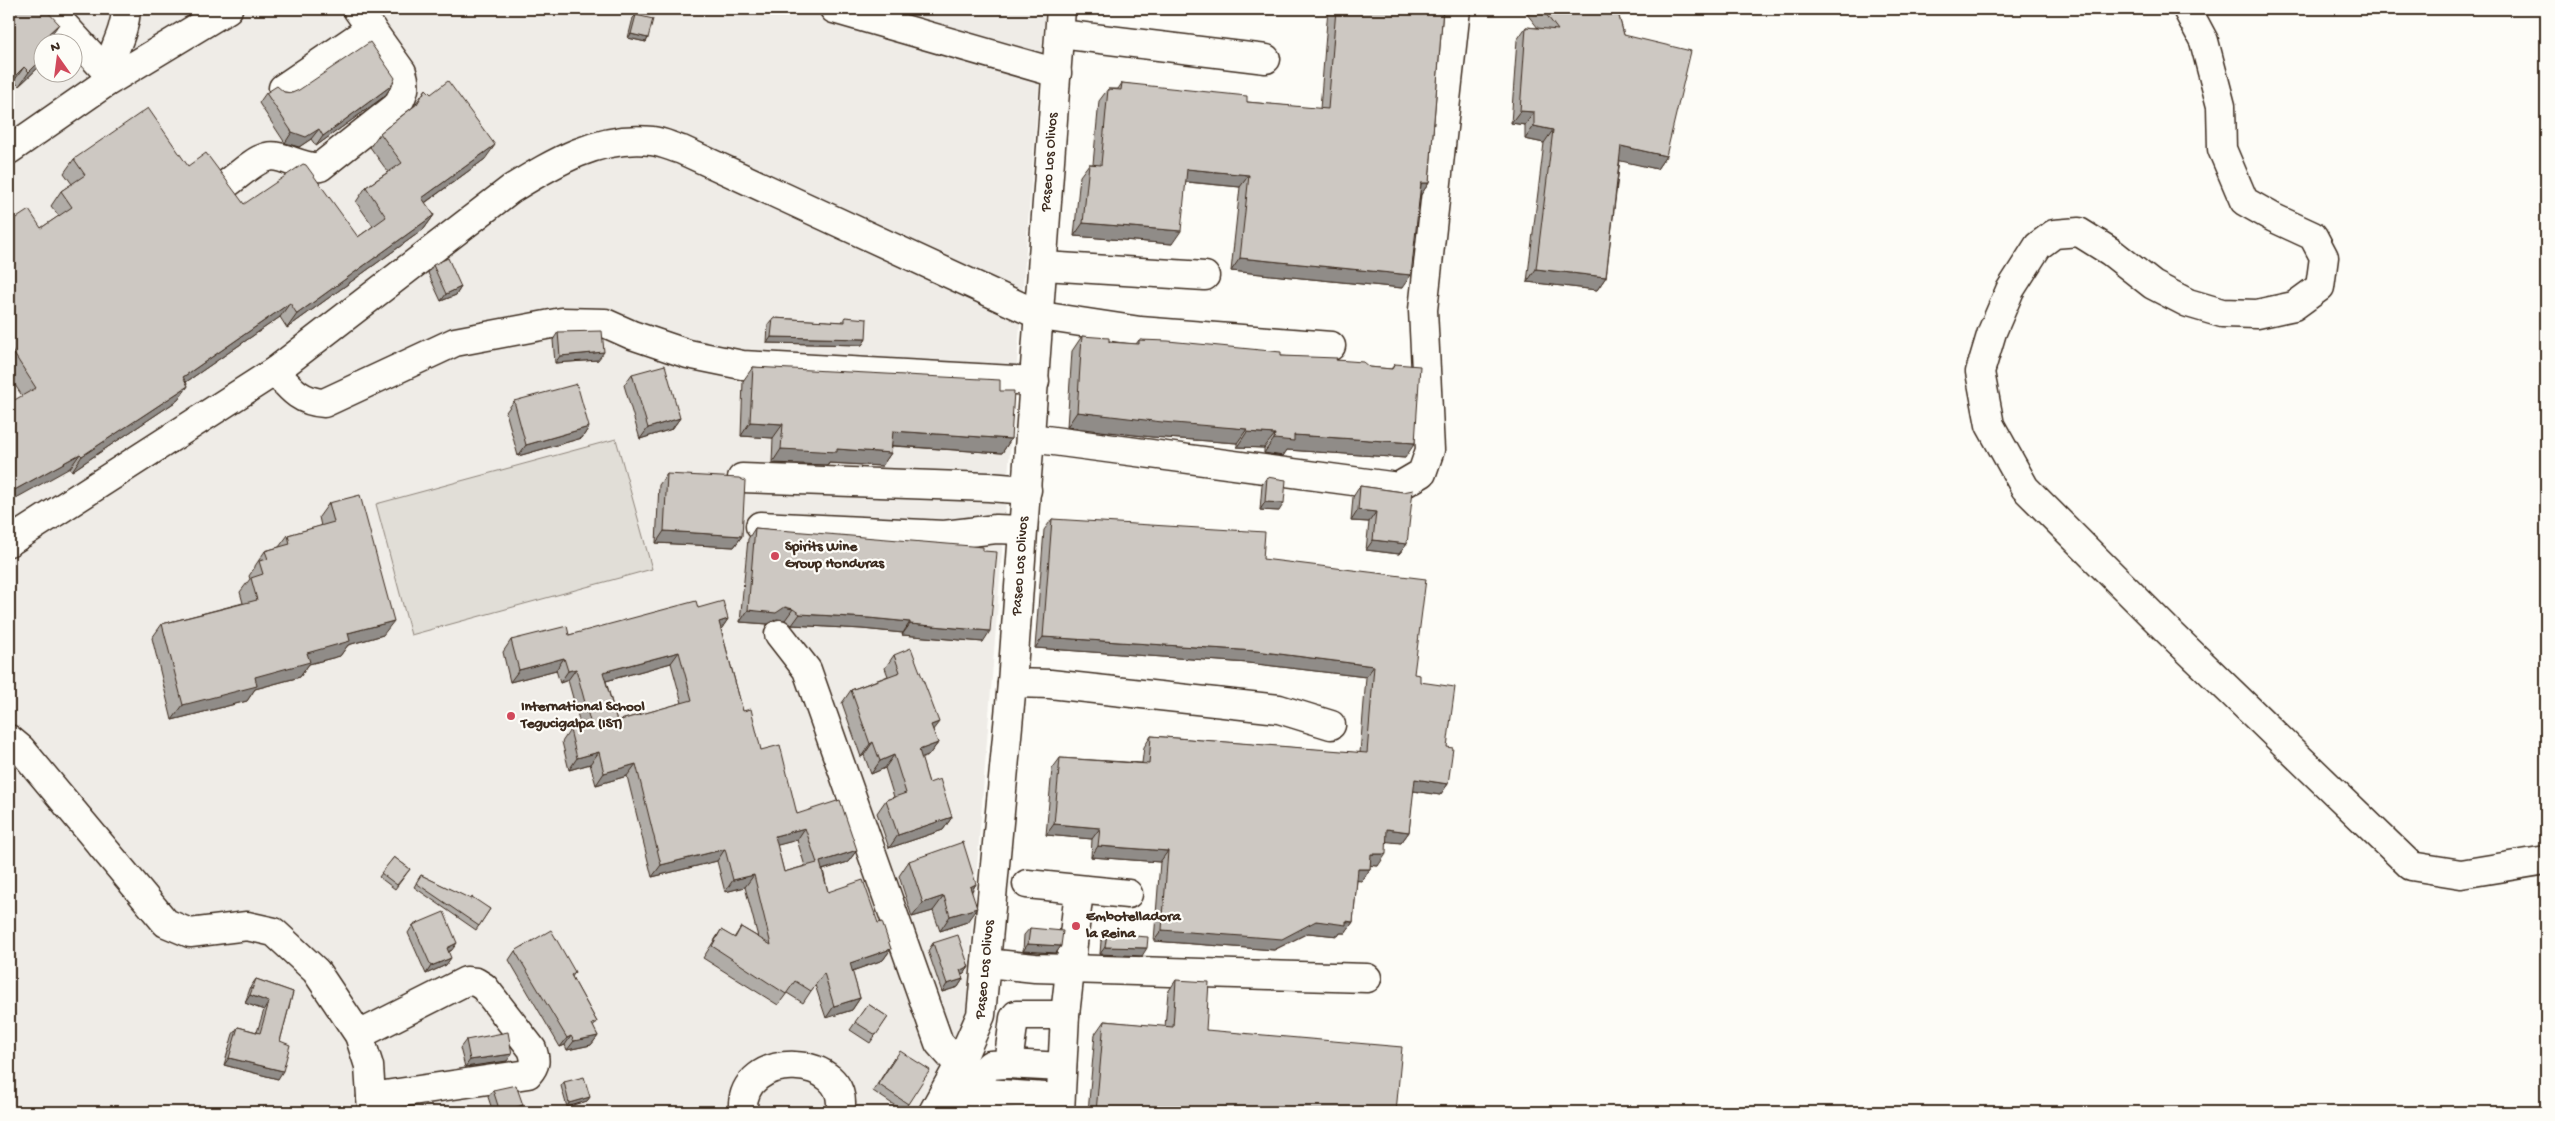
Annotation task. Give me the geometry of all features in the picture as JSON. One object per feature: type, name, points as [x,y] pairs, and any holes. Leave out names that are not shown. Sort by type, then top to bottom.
[{"type":"street","points":[[48,9],[105,77]]},
{"type":"street","points":[[105,77],[126,24],[126,9]]},
{"type":"street","points":[[9,150],[105,77],[228,9]]},
{"type":"street","points":[[834,9],[1057,73]]},
{"type":"street","points":[[1031,438],[1398,487],[1422,473],[1430,450],[1423,310],[1456,9]]},
{"type":"street","points":[[2187,9],[2204,41],[2221,106],[2222,149],[2244,201],[2274,218],[2313,236],[2324,257],[2320,287],[2294,306],[2257,314],[2222,313],[2188,303],[2153,285],[2111,252],[2079,232],[2054,234],[2038,246],[2010,290],[1992,332],[1980,372],[1990,424],[2025,488],[2168,631],[2411,866],[2461,874],[2546,860]]},
{"type":"street","points":[[228,182],[266,157],[273,156],[301,166],[320,167],[397,106],[405,92],[406,83],[402,72],[364,18],[283,88]]},
{"type":"street","points":[[1061,22],[1266,59]]},
{"type":"street","name":"Paseo Los Olivos","points":[[933,1112],[959,1065],[981,1015],[1012,682],[1041,316],[1061,22]]},
{"type":"street","points":[[9,542],[275,371],[512,189],[549,166],[586,148],[616,141],[652,141],[682,150],[1041,316],[1140,331],[1331,346]]},
{"type":"street","points":[[1044,266],[1205,276]]},
{"type":"street","points":[[275,371],[296,395],[312,403],[324,403],[455,342],[562,322],[605,323],[632,335],[688,354],[742,365],[1035,381]]},
{"type":"street","points":[[742,478],[1027,490]]},
{"type":"street","points":[[760,526],[944,535],[996,530],[1023,530]]},
{"type":"street","points":[[778,634],[807,670],[939,1042],[959,1065]]},
{"type":"street","points":[[1012,682],[1050,684],[1279,709],[1330,725]]},
{"type":"street","points":[[9,739],[21,749],[166,923],[190,933],[247,926],[274,932],[316,971],[359,1035],[369,1066],[372,1105],[528,1074],[534,1067],[535,1058],[532,1049],[490,995],[476,982],[466,981],[359,1035]]},
{"type":"street","points":[[1028,884],[1128,894]]},
{"type":"street","points":[[1062,1067],[1008,1064],[990,1066],[985,1070],[967,1102],[1060,1105],[1065,1015],[1079,890]]},
{"type":"street","points":[[986,963],[1071,969],[1367,978]]},
{"type":"street","points":[[1008,1064],[1016,1015],[1065,1015]]},
{"type":"street","points":[[743,1112],[748,1088],[760,1074],[793,1065],[811,1068],[825,1075],[838,1090],[840,1112]]},
{"type":"shaded area","points":[[9,9],[1045,9],[964,1030],[914,1112],[9,1112]]},
{"type":"shaded area","points":[[616,439],[652,569],[411,635],[376,504]]},
{"type":"building","points":[[9,9],[45,9],[59,24],[50,32],[32,32],[32,69],[29,72],[24,67],[9,82]]},
{"type":"building","points":[[1336,9],[1443,9],[1429,183],[1421,183],[1411,275],[1240,258],[1249,175],[1187,169],[1181,231],[1083,223],[1089,164],[1101,165],[1108,89],[1121,90],[1122,83],[1247,96],[1247,102],[1328,109]]},
{"type":"building","points":[[1542,9],[1617,9],[1624,35],[1691,51],[1666,156],[1621,146],[1606,277],[1536,269],[1553,130],[1534,126],[1534,112],[1520,111],[1526,27],[1558,30]]},
{"type":"building","points":[[636,15],[653,19],[648,38],[631,34]]},
{"type":"building","points":[[370,42],[395,78],[392,85],[323,136],[319,129],[306,137],[292,132],[266,93],[277,86],[284,92],[292,93],[299,90]]},
{"type":"building","points":[[448,81],[495,145],[422,198],[434,215],[297,314],[290,303],[183,377],[188,386],[82,456],[80,454],[9,493],[9,403],[36,388],[9,346],[9,223],[29,210],[41,228],[72,207],[61,191],[85,175],[74,159],[148,108],[188,166],[206,153],[244,204],[303,164],[306,165],[358,237],[386,217],[366,187],[402,163],[380,133],[417,104],[426,89],[431,94]]},
{"type":"building","points":[[448,258],[461,287],[446,294],[433,265]]},
{"type":"building","points":[[845,317],[867,319],[866,339],[771,337],[773,318],[845,322]]},
{"type":"building","points":[[602,331],[604,352],[560,356],[558,332]]},
{"type":"building","points":[[1082,336],[1109,338],[1109,342],[1139,344],[1139,340],[1168,341],[1281,352],[1281,356],[1337,358],[1336,360],[1363,362],[1369,367],[1392,369],[1395,364],[1420,366],[1415,443],[1294,435],[1294,441],[1274,439],[1275,434],[1247,432],[1247,429],[1077,412]]},
{"type":"building","points":[[665,365],[680,418],[648,428],[632,374]]},
{"type":"building","points":[[753,367],[1000,380],[1000,391],[1014,391],[1011,439],[893,431],[891,453],[837,449],[837,452],[781,449],[783,424],[750,422]]},
{"type":"building","points":[[577,384],[589,427],[526,445],[514,401]]},
{"type":"building","points":[[667,474],[739,478],[745,481],[742,536],[664,531]]},
{"type":"building","points":[[1267,477],[1286,480],[1284,503],[1265,502]]},
{"type":"building","points":[[1360,486],[1403,492],[1413,490],[1407,544],[1373,540],[1376,512],[1358,510]]},
{"type":"building","points":[[360,495],[394,621],[348,633],[350,641],[307,653],[310,662],[255,677],[257,686],[183,705],[162,624],[257,600],[251,578],[263,574],[259,561],[268,559],[265,551],[290,544],[288,535],[334,522],[329,503]]},
{"type":"building","points":[[1052,519],[1265,532],[1263,559],[1426,579],[1414,674],[1420,675],[1420,682],[1455,687],[1447,747],[1453,748],[1448,784],[1415,779],[1409,832],[1387,829],[1386,854],[1371,854],[1370,869],[1358,869],[1353,922],[1346,921],[1346,925],[1316,921],[1282,939],[1162,930],[1168,851],[1098,846],[1100,828],[1054,824],[1060,758],[1149,764],[1151,736],[1367,753],[1374,666],[1256,651],[1043,637]]},
{"type":"building","points":[[755,528],[983,547],[983,551],[997,552],[990,631],[910,624],[910,622],[869,618],[800,614],[793,609],[785,607],[776,613],[748,610]]},
{"type":"building","points":[[696,601],[698,608],[723,601],[728,619],[719,622],[743,711],[751,709],[761,750],[780,745],[797,814],[840,800],[857,850],[820,862],[828,892],[863,880],[878,923],[882,922],[891,949],[850,963],[860,998],[834,1006],[824,973],[811,991],[795,981],[786,994],[712,946],[721,930],[735,938],[741,927],[771,945],[754,875],[733,880],[725,849],[661,865],[636,764],[604,773],[599,752],[577,758],[570,730],[591,725],[576,669],[568,671],[564,658],[519,670],[511,640],[567,626],[569,635]],"holes":[[[679,652],[692,700],[617,721],[603,672]],[[805,828],[817,863],[784,872],[775,836]]]},
{"type":"building","points":[[911,648],[939,722],[931,725],[938,743],[919,750],[929,783],[940,779],[952,817],[898,835],[886,800],[906,793],[894,755],[880,761],[873,742],[870,744],[851,690],[900,672],[894,655]]},
{"type":"building","points":[[963,842],[976,884],[970,887],[977,908],[950,916],[944,896],[923,903],[909,861]]},
{"type":"building","points":[[394,857],[410,869],[397,885],[381,873]]},
{"type":"building","points":[[421,875],[471,899],[472,897],[490,909],[479,926],[416,883]]},
{"type":"building","points":[[444,912],[457,943],[447,948],[451,958],[431,966],[413,925]]},
{"type":"building","points":[[1030,928],[1063,931],[1061,946],[1028,944]]},
{"type":"building","points":[[551,930],[575,972],[571,975],[597,1022],[592,1024],[598,1036],[574,1041],[571,1036],[567,1038],[515,951]]},
{"type":"building","points":[[1107,934],[1148,937],[1147,948],[1105,947]]},
{"type":"building","points":[[958,935],[969,967],[960,970],[963,979],[947,984],[933,943]]},
{"type":"building","points":[[256,979],[293,992],[280,1041],[290,1045],[283,1071],[229,1058],[238,1027],[260,1033],[269,1002],[250,995]]},
{"type":"building","points":[[1176,980],[1209,982],[1206,1030],[1402,1047],[1396,1112],[1096,1112],[1104,1021],[1173,1027]]},
{"type":"building","points":[[868,1004],[888,1017],[876,1035],[855,1022]]},
{"type":"building","points":[[508,1032],[512,1054],[470,1060],[466,1040]]},
{"type":"building","points":[[900,1051],[930,1070],[908,1104],[878,1084]]},
{"type":"building","points":[[584,1077],[590,1097],[569,1103],[564,1082]]},
{"type":"building","points":[[516,1085],[523,1105],[500,1112],[493,1090]]},
{"type":"place","name":"Spirits Wine Group Honduras","points":[[775,556]]},
{"type":"place","name":"International School Tegucigalpa (IST)","points":[[511,716]]},
{"type":"place","name":"Embotelladora la Reina","points":[[1076,926]]}]
